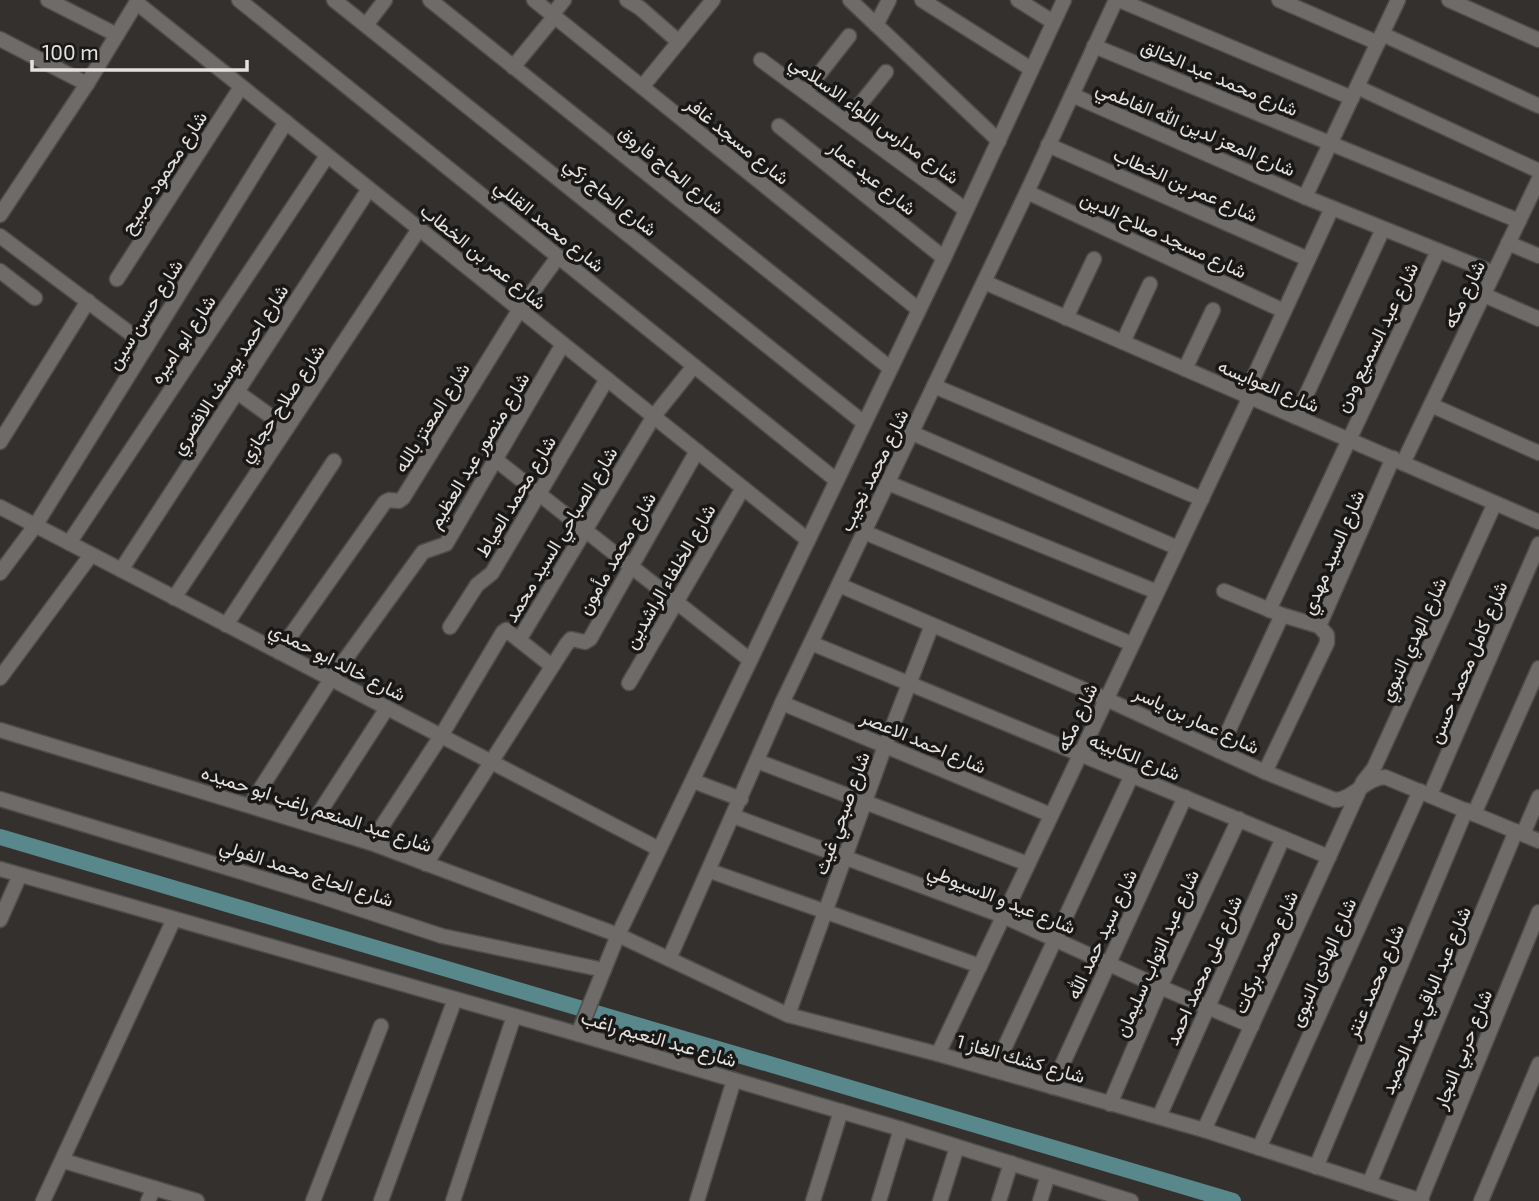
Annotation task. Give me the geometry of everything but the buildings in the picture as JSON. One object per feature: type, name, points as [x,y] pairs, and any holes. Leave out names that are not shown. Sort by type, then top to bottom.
[{"type":"street","points":[[48,0],[117,35]]},
{"type":"street","name":"شارع محمد القللي","points":[[239,0],[836,480]]},
{"type":"street","name":"شارع الحاج زكي","points":[[334,0],[864,423]]},
{"type":"street","points":[[366,25],[385,0]]},
{"type":"street","name":"شارع الحاج فاروق","points":[[430,0],[890,368]]},
{"type":"street","name":"شارع مسجد غافر","points":[[534,0],[918,310]]},
{"type":"street","points":[[513,67],[564,0]]},
{"type":"street","points":[[642,87],[713,0]]},
{"type":"street","points":[[850,0],[999,141]]},
{"type":"street","points":[[876,24],[889,0]]},
{"type":"street","points":[[922,0],[1031,69]]},
{"type":"street","points":[[1018,0],[1053,22]]},
{"type":"street","name":"شارع محمد نجيب","points":[[578,1034],[618,935],[967,210],[1064,0]]},
{"type":"street","points":[[1117,0],[1354,92],[1539,171]]},
{"type":"street","name":"شارع محمد نجيب","points":[[669,959],[782,703],[1117,0]]},
{"type":"street","points":[[1279,0],[1380,38],[1539,106]]},
{"type":"street","points":[[1306,197],[1398,0]]},
{"type":"street","points":[[1449,0],[1539,40]]},
{"type":"street","points":[[0,215],[137,2]]},
{"type":"street","name":"شارع عمر بن الخطاب","points":[[137,2],[808,540]]},
{"type":"street","points":[[634,2],[679,42]]},
{"type":"street","points":[[805,92],[849,36]]},
{"type":"street","points":[[0,39],[87,83]]},
{"type":"street","name":"شارع محمد عبد الخالق","points":[[1094,46],[1519,221]]},
{"type":"street","name":"شارع مدارس اللواء الاسلامي","points":[[761,60],[967,210]]},
{"type":"street","points":[[846,122],[886,72]]},
{"type":"street","name":"شارع محمود صبيح","points":[[117,279],[241,87]]},
{"type":"street","name":"شارع المعز لدين الله الفاطمي","points":[[1072,95],[1332,208],[1494,273]]},
{"type":"street","name":"شارع حسن سين","points":[[0,573],[35,526],[286,122]]},
{"type":"street","name":"شارع عيد عمار","points":[[779,126],[944,258]]},
{"type":"street","name":"شارع عمر بن الخطاب","points":[[1048,145],[1308,259]]},
{"type":"street","name":"شارع ابو اميره","points":[[69,543],[327,156]]},
{"type":"street","name":"شارع مكه","points":[[1398,461],[1431,405],[1519,221],[1535,199],[1539,179]]},
{"type":"street","name":"شارع احمد يوسف الاقصري","points":[[121,570],[369,189]]},
{"type":"street","name":"شارع مسجد صلاح الدين","points":[[1027,192],[1284,311]]},
{"type":"street","name":"شارع مكه","points":[[938,1054],[1202,499],[1332,208]]},
{"type":"street","name":"شارع صلاح حجازي","points":[[174,598],[419,229]]},
{"type":"street","points":[[1296,417],[1383,229]]},
{"type":"street","points":[[0,236],[147,346]]},
{"type":"street","points":[[1508,243],[1539,256]]},
{"type":"street","name":"شارع عبد السميع ودن","points":[[1219,751],[1348,440],[1438,251]]},
{"type":"street","name":"شارع المعتز بالله","points":[[279,652],[386,502],[397,502],[403,498],[520,309],[558,257]]},
{"type":"street","points":[[1066,318],[1094,259]]},
{"type":"street","points":[[0,271],[35,298]]},
{"type":"street","name":"شارع العوايسه","points":[[984,282],[1539,522]]},
{"type":"street","points":[[1123,342],[1150,284]]},
{"type":"street","points":[[1484,295],[1539,319]]},
{"type":"street","points":[[0,442],[88,301]]},
{"type":"street","points":[[1185,369],[1213,310]]},
{"type":"street","name":"شارع منصور عبد العظيم","points":[[250,805],[331,679],[423,552],[446,544],[563,344]]},
{"type":"street","name":"شارع الصباحي السيد محمد","points":[[371,843],[441,736],[503,632],[506,630],[519,640],[653,416],[694,366]]},
{"type":"street","name":"شارع محمد العياط","points":[[450,627],[477,585],[492,573],[607,379]]},
{"type":"street","points":[[934,386],[1202,499]]},
{"type":"street","points":[[237,392],[287,428]]},
{"type":"street","points":[[1431,405],[1539,453]]},
{"type":"street","points":[[912,433],[1178,548]]},
{"type":"street","name":"شارع محمد مأمون","points":[[426,864],[570,640],[588,641],[697,451]]},
{"type":"street","points":[[496,460],[750,660]]},
{"type":"street","points":[[226,625],[334,461]]},
{"type":"street","name":"شارع السيد مهدي","points":[[1265,772],[1327,643],[1327,635],[1319,626],[1398,461]]},
{"type":"street","points":[[888,484],[1157,593]]},
{"type":"street","name":"شارع الخلفاء الراشدين","points":[[629,683],[743,488]]},
{"type":"street","name":"شارع الهدي النبوي","points":[[1360,788],[1374,768],[1495,503]]},
{"type":"street","name":"شارع خالد ابو حمدي","points":[[0,508],[659,849]]},
{"type":"street","points":[[864,532],[1132,644]]},
{"type":"street","name":"شارع كامل محمد حسن","points":[[1425,793],[1539,544]]},
{"type":"street","points":[[0,678],[91,555]]},
{"type":"street","name":"شارع عمار بن ياسر","points":[[839,585],[1107,699],[1265,772],[1335,800],[1341,800],[1378,777],[1385,777],[1539,841]]},
{"type":"street","points":[[1224,591],[1319,626]]},
{"type":"street","name":"شارع صبحي غيث","points":[[788,1015],[885,746],[932,625]]},
{"type":"street","points":[[519,640],[552,666]]},
{"type":"street","name":"شارع الكابينه","points":[[811,643],[1329,857]]},
{"type":"street","name":"شارع محمد عنتر","points":[[1316,1167],[1470,812],[1539,668]]},
{"type":"street","name":"شارع احمد الاعصر","points":[[782,703],[1051,815]]},
{"type":"street","points":[[312,824],[387,708]]},
{"type":"street","name":"شارع عبد المنعم راغب ابو حميده","points":[[0,730],[371,843],[618,935]]},
{"type":"street","points":[[757,761],[1028,864]]},
{"type":"street","points":[[994,1070],[1132,775]]},
{"type":"street","points":[[694,781],[741,799]]},
{"type":"street","name":"شارع محمد بركات","points":[[1204,1130],[1360,788]]},
{"type":"street","name":"شارع الهادى النبوى","points":[[1259,1148],[1425,793]]},
{"type":"street","name":"شارع سيد حمد الله","points":[[1052,1087],[1185,797]]},
{"type":"street","name":"شارع عبد الباقي عبد الحميد","points":[[1369,1184],[1520,833],[1539,797]]},
{"type":"street","name":"شارع الحاج محمد الفولي","points":[[0,799],[314,894],[442,936],[602,975]]},
{"type":"street","name":"شارع عيد و الاسيوطي","points":[[733,816],[1003,916],[1252,1026]]},
{"type":"street","name":"شارع عبد التواب سليمان","points":[[1110,1104],[1160,987],[1238,819]]},
{"type":"street","name":"شارع على محمد احمد","points":[[1158,1118],[1283,838]]},
{"type":"street","name":"شارع عبد النعيم راغب","points":[[0,869],[841,1111],[1127,1200]]},
{"type":"street","points":[[710,871],[980,966]]},
{"type":"street","points":[[0,920],[20,875]]},
{"type":"street","name":"شارع حربي النجار","points":[[1421,1201],[1539,912]]},
{"type":"street","points":[[43,1201],[64,1161],[174,919]]},
{"type":"street","name":"شارع كشك الغاز 1","points":[[618,935],[788,1015],[938,1054],[1204,1130],[1421,1201]]},
{"type":"street","points":[[381,1201],[455,999]]},
{"type":"street","points":[[453,1201],[514,1016]]},
{"type":"street","points":[[313,1201],[381,1026]]},
{"type":"street","points":[[1481,1201],[1539,1064]]},
{"type":"street","points":[[697,1201],[734,1080]]},
{"type":"street","points":[[813,1201],[841,1111]]},
{"type":"street","points":[[879,1201],[901,1129]]},
{"type":"street","points":[[940,1201],[957,1147]]},
{"type":"street","points":[[64,1161],[151,1194],[197,1201]]},
{"type":"street","points":[[999,1201],[1011,1164]]},
{"type":"street","points":[[1040,1201],[1048,1175]]},
{"type":"waterway","points":[[0,837],[1233,1201]]}]
